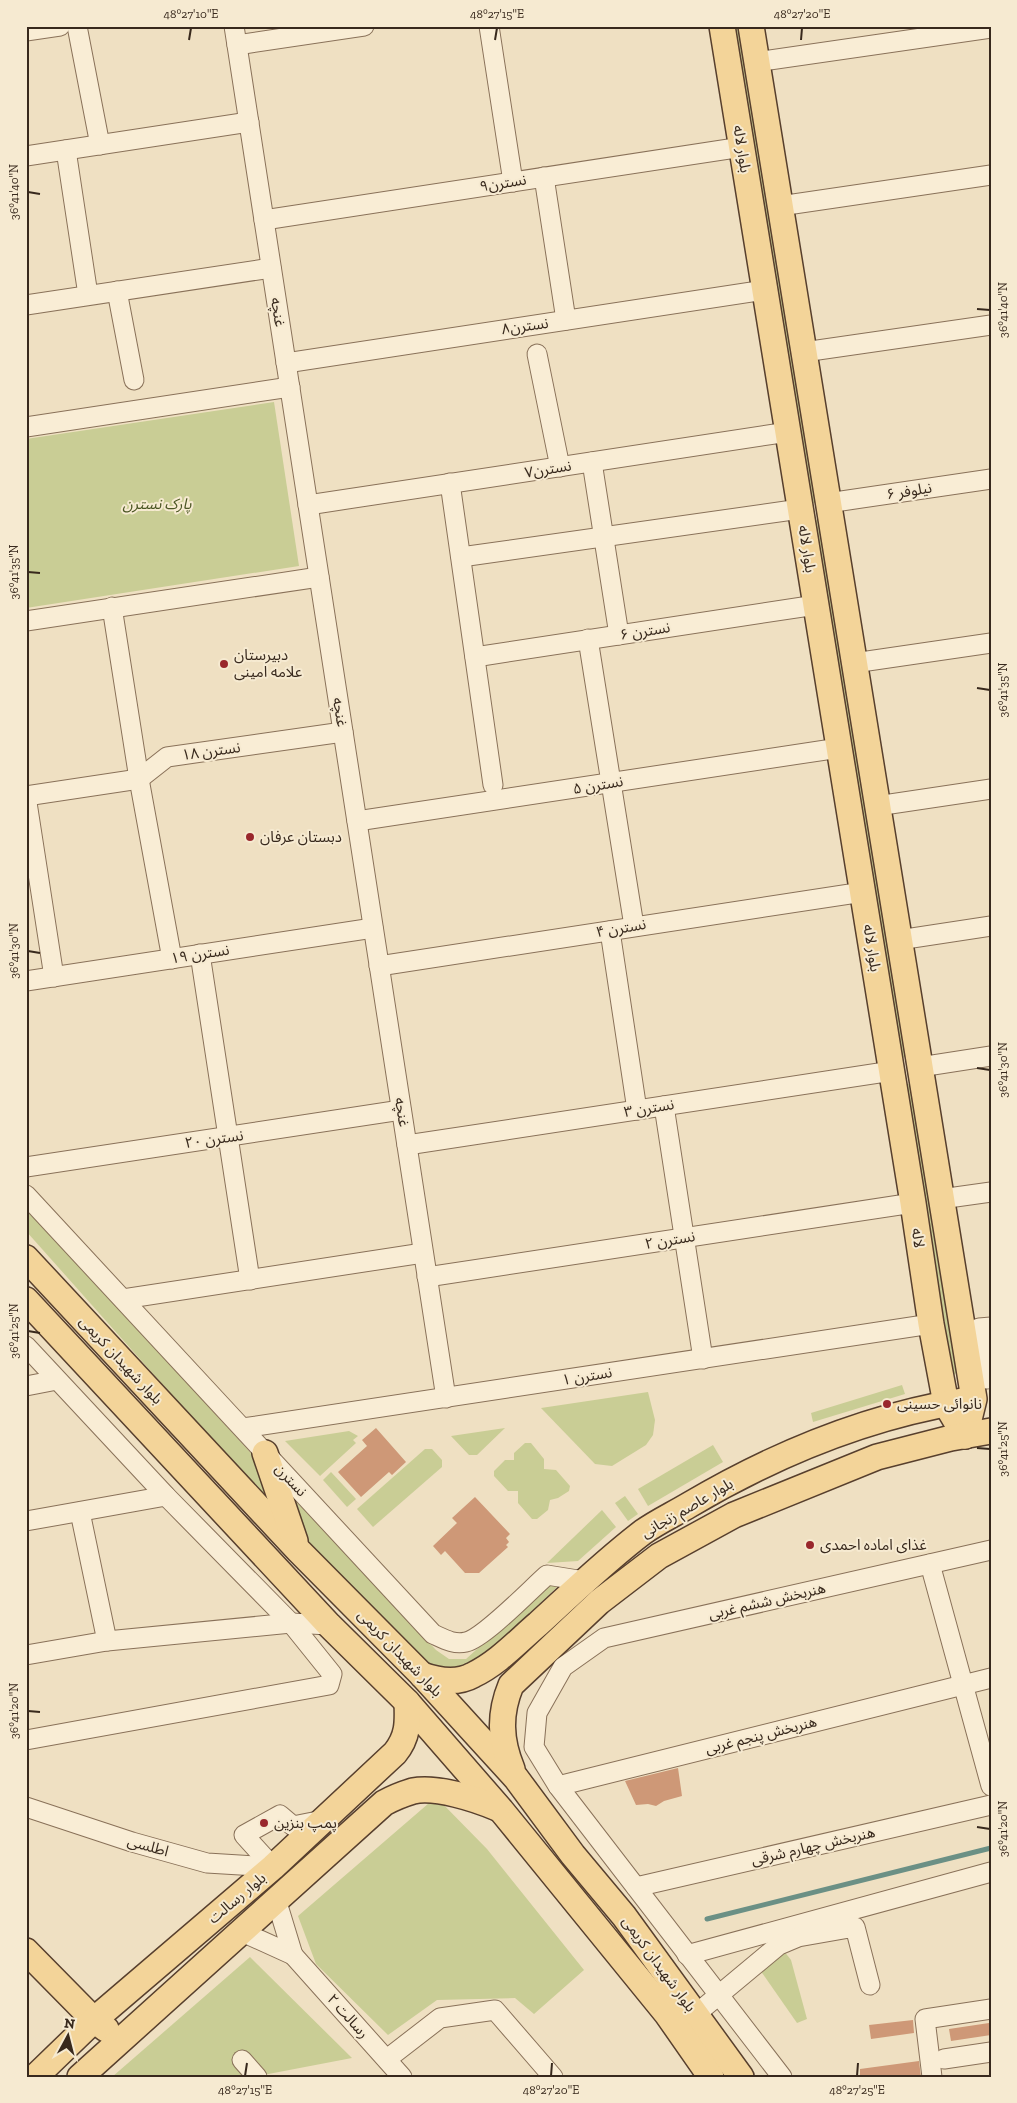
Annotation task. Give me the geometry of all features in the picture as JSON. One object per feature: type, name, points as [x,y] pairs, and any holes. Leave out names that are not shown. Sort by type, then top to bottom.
[{"type":"main road","name":"بلوار لاله","points":[[722,26],[892,1071]]},
{"type":"main road","name":"بلوار لاله","points":[[751,26],[920,1067]]},
{"type":"main road","points":[[800,509],[828,503]]},
{"type":"main road","points":[[892,1071],[920,1067]]},
{"type":"main road","name":"لاله","points":[[920,1067],[961,1321],[982,1398]]},
{"type":"main road","name":"لاله","points":[[892,1071],[931,1324],[946,1404]]},
{"type":"main road","name":"بلوار شهیدان کریمی","points":[[26,1258],[299,1550],[422,1675],[516,1778],[573,1855],[624,1916],[741,2077]]},
{"type":"main road","name":"بلوار شهیدان کریمی","points":[[26,1300],[329,1625],[407,1702],[501,1810],[667,2014],[711,2077]]},
{"type":"main road","points":[[965,1436],[982,1398]]},
{"type":"main road","name":"بلوار عاصم زنجانی","points":[[422,1675],[437,1681],[451,1681],[471,1677],[492,1665],[584,1581],[644,1532],[718,1488],[790,1454],[866,1424],[946,1404],[982,1398]]},
{"type":"main road","points":[[946,1404],[965,1436]]},
{"type":"main road","name":"بلوار عاصم زنجانی","points":[[516,1778],[502,1737],[501,1718],[504,1702],[511,1685],[599,1602],[659,1556],[734,1515],[877,1457],[991,1431]]},
{"type":"main road","points":[[265,1453],[299,1550]]},
{"type":"main road","name":"بلوار رسالت","points":[[36,2077],[94,2020],[274,1867],[326,1820],[403,1743],[407,1731],[407,1702]]},
{"type":"main road","name":"بلوار رسالت","points":[[80,2077],[384,1803],[416,1790],[455,1794],[476,1799],[501,1810]]},
{"type":"main road","points":[[26,1951],[94,2020],[120,2039]]},
{"type":"street","points":[[26,31],[60,26]]},
{"type":"street","points":[[76,26],[100,145]]},
{"type":"street","name":"غنچه","points":[[234,26],[446,1398]]},
{"type":"street","points":[[237,46],[364,26]]},
{"type":"street","points":[[489,26],[514,182]]},
{"type":"street","points":[[756,62],[991,28]]},
{"type":"street","points":[[26,156],[249,122]]},
{"type":"street","name":"نسترن۹","points":[[264,220],[742,147]]},
{"type":"street","points":[[66,150],[88,295]]},
{"type":"street","points":[[780,206],[991,175]]},
{"type":"street","points":[[544,177],[566,320]]},
{"type":"street","points":[[26,305],[271,268]]},
{"type":"street","name":"نسترن۸","points":[[286,363],[765,290]]},
{"type":"street","points":[[117,291],[134,380]]},
{"type":"street","points":[[804,352],[991,325]]},
{"type":"street","points":[[537,354],[560,467]]},
{"type":"street","points":[[26,427],[290,387]]},
{"type":"street","name":"نسترن۷","points":[[308,505],[788,432]]},
{"type":"street","points":[[592,462],[619,635]]},
{"type":"street","name":"نیلوفر ۶","points":[[828,503],[991,478]]},
{"type":"street","points":[[450,483],[493,785]]},
{"type":"street","points":[[461,557],[800,509]]},
{"type":"street","points":[[26,621],[319,576]]},
{"type":"street","name":"نسترن ۶","points":[[475,657],[816,605]]},
{"type":"street","points":[[112,607],[139,779],[172,959]]},
{"type":"street","points":[[588,639],[634,926]]},
{"type":"street","points":[[854,663],[991,643]]},
{"type":"street","name":"نسترن ۱۸","points":[[26,796],[139,779],[167,758],[343,732]]},
{"type":"street","name":"نسترن ۵","points":[[357,822],[839,748]]},
{"type":"street","points":[[877,806],[991,789]]},
{"type":"street","points":[[26,796],[54,977]]},
{"type":"street","name":"نسترن ۴","points":[[379,966],[863,892]]},
{"type":"street","points":[[899,940],[991,926]]},
{"type":"street","name":"نسترن ۱۹","points":[[26,981],[373,928]]},
{"type":"street","points":[[610,931],[638,1110]]},
{"type":"street","points":[[200,954],[250,1280]]},
{"type":"street","points":[[920,1067],[991,1056]]},
{"type":"street","name":"نسترن ۳","points":[[407,1145],[892,1071]]},
{"type":"street","points":[[664,1106],[703,1359]]},
{"type":"street","name":"نسترن ۲۰","points":[[26,1167],[401,1110]]},
{"type":"street","points":[[941,1199],[991,1192]]},
{"type":"street","name":"نسترن","points":[[26,1195],[433,1634],[449,1642],[466,1642],[482,1634],[547,1575],[584,1581]]},
{"type":"street","name":"نسترن ۲","points":[[427,1277],[913,1203]]},
{"type":"street","points":[[123,1299],[423,1253]]},
{"type":"street","points":[[961,1321],[991,1316]]},
{"type":"street","name":"نسترن ۱","points":[[243,1428],[931,1324]]},
{"type":"street","points":[[991,1326],[978,1328],[987,1379],[991,1378]]},
{"type":"street","points":[[26,1346],[166,1496],[291,1622],[332,1674],[329,1685],[26,1740]]},
{"type":"street","points":[[26,1386],[57,1380]]},
{"type":"street","points":[[26,1521],[166,1496]]},
{"type":"street","points":[[80,1512],[107,1641]]},
{"type":"street","name":"هنربخش ششم غربی","points":[[558,1786],[534,1747],[537,1713],[563,1667],[604,1638],[991,1550]]},
{"type":"street","points":[[930,1564],[991,1786]]},
{"type":"street","points":[[26,1655],[107,1641],[291,1622],[329,1625]]},
{"type":"street","name":"هنربخش پنجم غربی","points":[[558,1786],[991,1678]]},
{"type":"street","points":[[558,1786],[782,2077]]},
{"type":"street","name":"هنربخش چهارم شرقی","points":[[636,1887],[991,1805]]},
{"type":"street","name":"اطلسی","points":[[26,1807],[132,1842],[207,1863],[274,1867]]},
{"type":"street","points":[[274,1867],[244,1835],[280,1815],[293,1826],[326,1820]]},
{"type":"street","points":[[687,1955],[991,1872]]},
{"type":"street","points":[[276,1899],[293,1955]]},
{"type":"street","points":[[696,2014],[779,1945],[798,1937],[855,1928],[870,1984]]},
{"type":"street","points":[[240,1931],[293,1955]]},
{"type":"street","name":"رسالت ۲","points":[[293,1955],[402,2077]]},
{"type":"street","points":[[932,2077],[925,2019],[991,2009]]},
{"type":"street","points":[[387,2059],[440,2018],[495,2010],[554,2077]]},
{"type":"street","points":[[944,2060],[991,2052]]},
{"type":"street","points":[[242,2060],[257,2077]]},
{"type":"green space","points":[[728,26],[741,26],[819,501],[809,505]]},
{"type":"green space","name":"پارک نسترن","points":[[274,402],[299,566],[26,608],[26,439]]},
{"type":"green space","points":[[823,518],[908,1056],[899,1059],[809,522]]},
{"type":"green space","points":[[913,1083],[959,1370],[952,1377],[900,1086]]},
{"type":"green space","points":[[26,1207],[261,1464],[277,1513],[26,1231]]},
{"type":"green space","points":[[902,1385],[905,1394],[813,1422],[811,1413]]},
{"type":"green space","points":[[648,1392],[655,1420],[653,1435],[646,1445],[612,1466],[595,1464],[541,1408]]},
{"type":"green space","points":[[505,1428],[477,1455],[469,1455],[451,1436]]},
{"type":"green space","points":[[349,1431],[358,1436],[353,1440],[356,1443],[320,1476],[285,1441]]},
{"type":"green space","points":[[525,1443],[531,1443],[544,1459],[544,1469],[556,1470],[570,1486],[569,1491],[558,1498],[550,1500],[548,1510],[537,1519],[532,1519],[518,1503],[518,1491],[508,1491],[494,1476],[494,1471],[505,1460],[514,1460],[514,1453]]},
{"type":"green space","points":[[713,1445],[723,1462],[648,1506],[638,1489]]},
{"type":"green space","points":[[425,1449],[432,1449],[442,1460],[442,1467],[373,1527],[357,1509]]},
{"type":"green space","points":[[331,1472],[356,1499],[347,1507],[323,1480]]},
{"type":"green space","points":[[625,1496],[638,1514],[628,1521],[615,1503]]},
{"type":"green space","points":[[295,1498],[436,1650],[449,1659],[466,1659],[551,1582],[558,1586],[484,1657],[468,1665],[453,1668],[439,1667],[422,1662],[305,1541]]},
{"type":"green space","points":[[602,1510],[616,1527],[578,1561],[547,1563]]},
{"type":"green space","points":[[436,1797],[487,1849],[584,1970],[534,2014],[515,1998],[437,2000],[388,2035],[316,1964],[298,1916]]},
{"type":"green space","points":[[784,1951],[791,1960],[807,2019],[797,2023],[760,1970]]},
{"type":"green space","points":[[250,1957],[352,2058],[253,2077],[112,2077]]},
{"type":"building","points":[[376,1428],[406,1462],[392,1475],[389,1472],[361,1497],[338,1472],[367,1446],[362,1440]]},
{"type":"building","points":[[475,1497],[510,1534],[506,1538],[509,1542],[506,1545],[508,1547],[479,1573],[465,1573],[445,1551],[441,1555],[433,1546],[457,1523],[452,1518]]},
{"type":"building","points":[[678,1768],[682,1796],[664,1801],[656,1806],[648,1804],[636,1805],[625,1781]]},
{"type":"building","points":[[913,2020],[914,2033],[871,2039],[869,2025]]},
{"type":"building","points":[[989,2023],[991,2035],[951,2041],[949,2029]]},
{"type":"building","points":[[919,2061],[921,2077],[860,2077],[860,2069]]},
{"type":"waterway","points":[[707,1919],[991,1848]]},
{"type":"place","name":"دبیرستان علامه امینی","points":[[224,664]]},
{"type":"place","name":"دبستان عرفان","points":[[250,837]]},
{"type":"place","name":"نانوائی حسینی","points":[[887,1404]]},
{"type":"place","name":"غذای اماده احمدی","points":[[810,1545]]},
{"type":"place","name":"پمپ بنزین","points":[[264,1823]]}]
